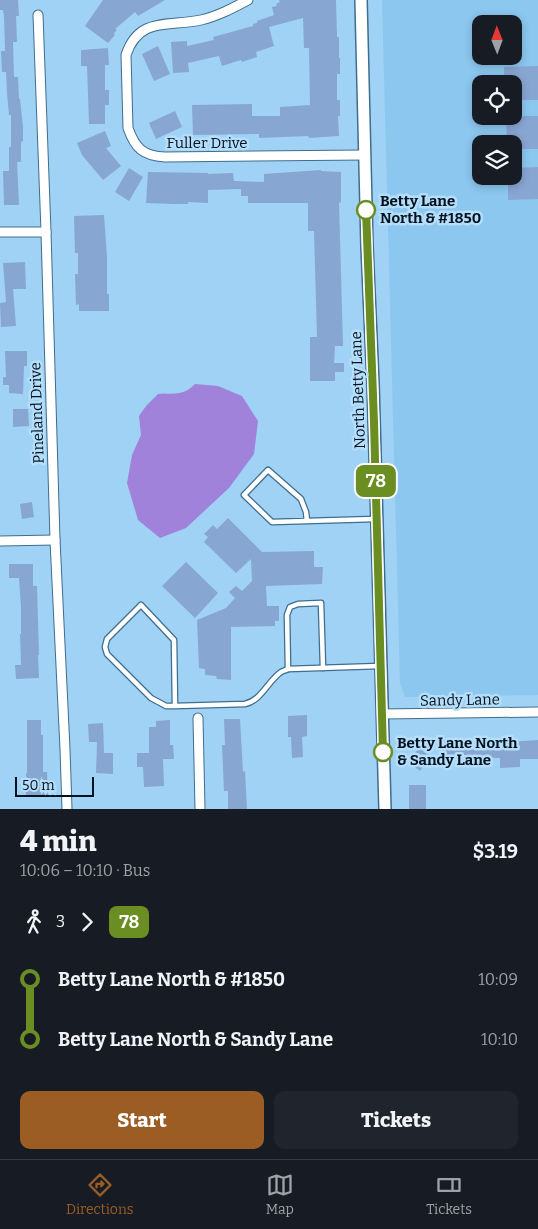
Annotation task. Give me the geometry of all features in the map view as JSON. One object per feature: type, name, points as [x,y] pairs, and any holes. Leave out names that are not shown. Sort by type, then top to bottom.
[{"type":"street","name":"Fuller Drive","points":[[248,0],[203,19],[156,25],[144,29],[136,36],[126,54],[128,128],[136,145],[144,152],[159,157],[365,155]]},
{"type":"street","name":"North Betty Lane","points":[[361,0],[385,809]]},
{"type":"street","name":"Pineland Drive","points":[[38,15],[55,540],[67,809]]},
{"type":"street","points":[[0,232],[46,232]]},
{"type":"street","points":[[0,541],[55,540]]},
{"type":"street","name":"Sandy Lane","points":[[382,714],[538,712]]},
{"type":"street","points":[[198,718],[200,809]]},
{"type":"lane","points":[[307,521],[306,512],[301,500],[268,470],[244,495],[272,522],[307,521],[377,519]]},
{"type":"lane","points":[[288,669],[287,615],[290,607],[298,604],[321,603],[322,668]]},
{"type":"lane","points":[[175,706],[174,640],[141,605],[107,639],[105,647],[107,654],[150,698],[166,706],[175,706],[244,704],[250,703],[256,699],[280,672],[288,669],[380,666]]},
{"type":"shaded area","points":[[382,0],[538,0],[538,695],[405,697],[400,683]]},
{"type":"shaded area","points":[[195,384],[218,386],[242,396],[258,421],[254,454],[229,488],[186,528],[160,538],[138,520],[127,483],[132,455],[141,435],[139,416],[158,394],[182,392]]},
{"type":"building","points":[[0,0],[18,0],[19,16],[16,16],[17,42],[13,42],[14,77],[18,77],[23,127],[21,162],[17,162],[19,205],[4,205],[3,171],[9,171],[11,115],[9,115],[6,72],[2,72],[1,51],[5,51],[4,16],[3,10],[0,10]]},
{"type":"building","points":[[103,0],[165,0],[138,16],[135,12],[115,29],[117,30],[114,33],[115,35],[108,43],[85,26]]},
{"type":"building","points":[[279,0],[336,0],[337,37],[339,37],[340,58],[340,74],[337,74],[337,100],[340,100],[340,116],[338,116],[339,136],[259,138],[259,134],[193,135],[192,105],[252,104],[252,116],[280,116],[280,107],[310,105],[309,48],[304,48],[303,18],[269,27],[274,46],[256,52],[257,57],[222,66],[219,56],[188,63],[189,72],[173,73],[171,42],[187,41],[187,46],[214,40],[213,37],[253,26],[257,21],[274,15],[272,7],[277,6],[276,4],[280,2]]},
{"type":"building","points":[[158,46],[170,74],[154,81],[142,54]]},
{"type":"building","points":[[108,48],[109,65],[105,65],[105,90],[109,90],[109,105],[105,105],[105,124],[89,124],[87,66],[81,66],[81,50]]},
{"type":"building","points":[[538,66],[538,100],[522,100],[522,75],[504,75],[504,67]]},
{"type":"building","points":[[175,111],[182,127],[156,139],[149,123]]},
{"type":"building","points":[[522,116],[538,116],[538,149],[522,149],[522,135],[507,135],[506,125],[522,125]]},
{"type":"building","points":[[105,131],[111,146],[106,148],[121,166],[103,180],[82,155],[77,143]]},
{"type":"building","points":[[538,167],[538,199],[508,200],[508,185],[522,185],[522,168]]},
{"type":"building","points":[[129,168],[143,177],[129,201],[115,192]]},
{"type":"building","points":[[321,170],[341,172],[341,203],[339,202],[343,346],[335,346],[334,363],[344,363],[344,372],[335,372],[335,381],[310,381],[310,337],[317,337],[314,231],[308,231],[308,203],[248,203],[248,196],[241,196],[241,189],[208,190],[208,203],[146,203],[148,172],[233,173],[234,181],[264,182],[264,174]]},
{"type":"building","points":[[104,215],[109,311],[79,311],[79,304],[76,305],[75,274],[78,274],[78,253],[75,253],[74,216]]},
{"type":"building","points":[[25,262],[26,289],[13,289],[16,326],[1,327],[0,303],[6,302],[3,263]]},
{"type":"building","points":[[5,351],[27,351],[27,366],[24,366],[23,394],[9,393],[9,385],[3,385],[3,377],[6,377]]},
{"type":"building","points":[[13,409],[28,409],[29,426],[13,427]]},
{"type":"building","points":[[32,502],[34,517],[22,519],[20,504]]},
{"type":"building","points":[[228,518],[262,552],[314,551],[314,567],[323,567],[322,584],[266,586],[267,606],[279,606],[279,621],[275,621],[275,626],[231,627],[231,680],[217,679],[216,676],[205,675],[205,669],[199,668],[197,620],[226,608],[235,598],[229,592],[236,586],[242,591],[252,581],[251,559],[236,573],[204,542],[208,537],[204,534],[213,525],[217,529]]},
{"type":"building","points":[[186,562],[218,593],[195,618],[162,586]]},
{"type":"building","points":[[9,564],[33,564],[33,586],[37,586],[39,678],[16,679],[15,665],[21,665],[21,607],[19,578],[9,578]]},
{"type":"building","points":[[307,715],[307,736],[302,737],[303,757],[292,758],[291,737],[288,737],[288,716]]},
{"type":"building","points":[[224,719],[240,719],[247,809],[228,809],[228,791],[224,791],[222,745],[225,745]]},
{"type":"building","points":[[27,720],[41,720],[43,772],[47,772],[48,795],[26,795]]},
{"type":"building","points":[[170,720],[170,745],[173,745],[174,759],[163,759],[164,786],[144,787],[143,767],[137,767],[137,753],[149,753],[149,727],[156,727],[156,721]]},
{"type":"building","points":[[103,723],[104,753],[113,753],[113,774],[96,773],[97,742],[89,742],[88,724]]},
{"type":"building","points":[[443,740],[490,743],[538,740],[538,759],[520,759],[520,767],[500,768],[500,758],[443,755]]},
{"type":"building","points":[[419,748],[430,756],[420,771],[408,762]]},
{"type":"building","points":[[409,785],[426,785],[426,809],[409,809]]},
{"type":"bus line","name":"78","points":[[366,210],[383,752]]},
{"type":"place","name":"Betty Lane North & #1850","points":[[366,210]]},
{"type":"place","name":"Betty Lane North & Sandy Lane","points":[[383,752]]}]
